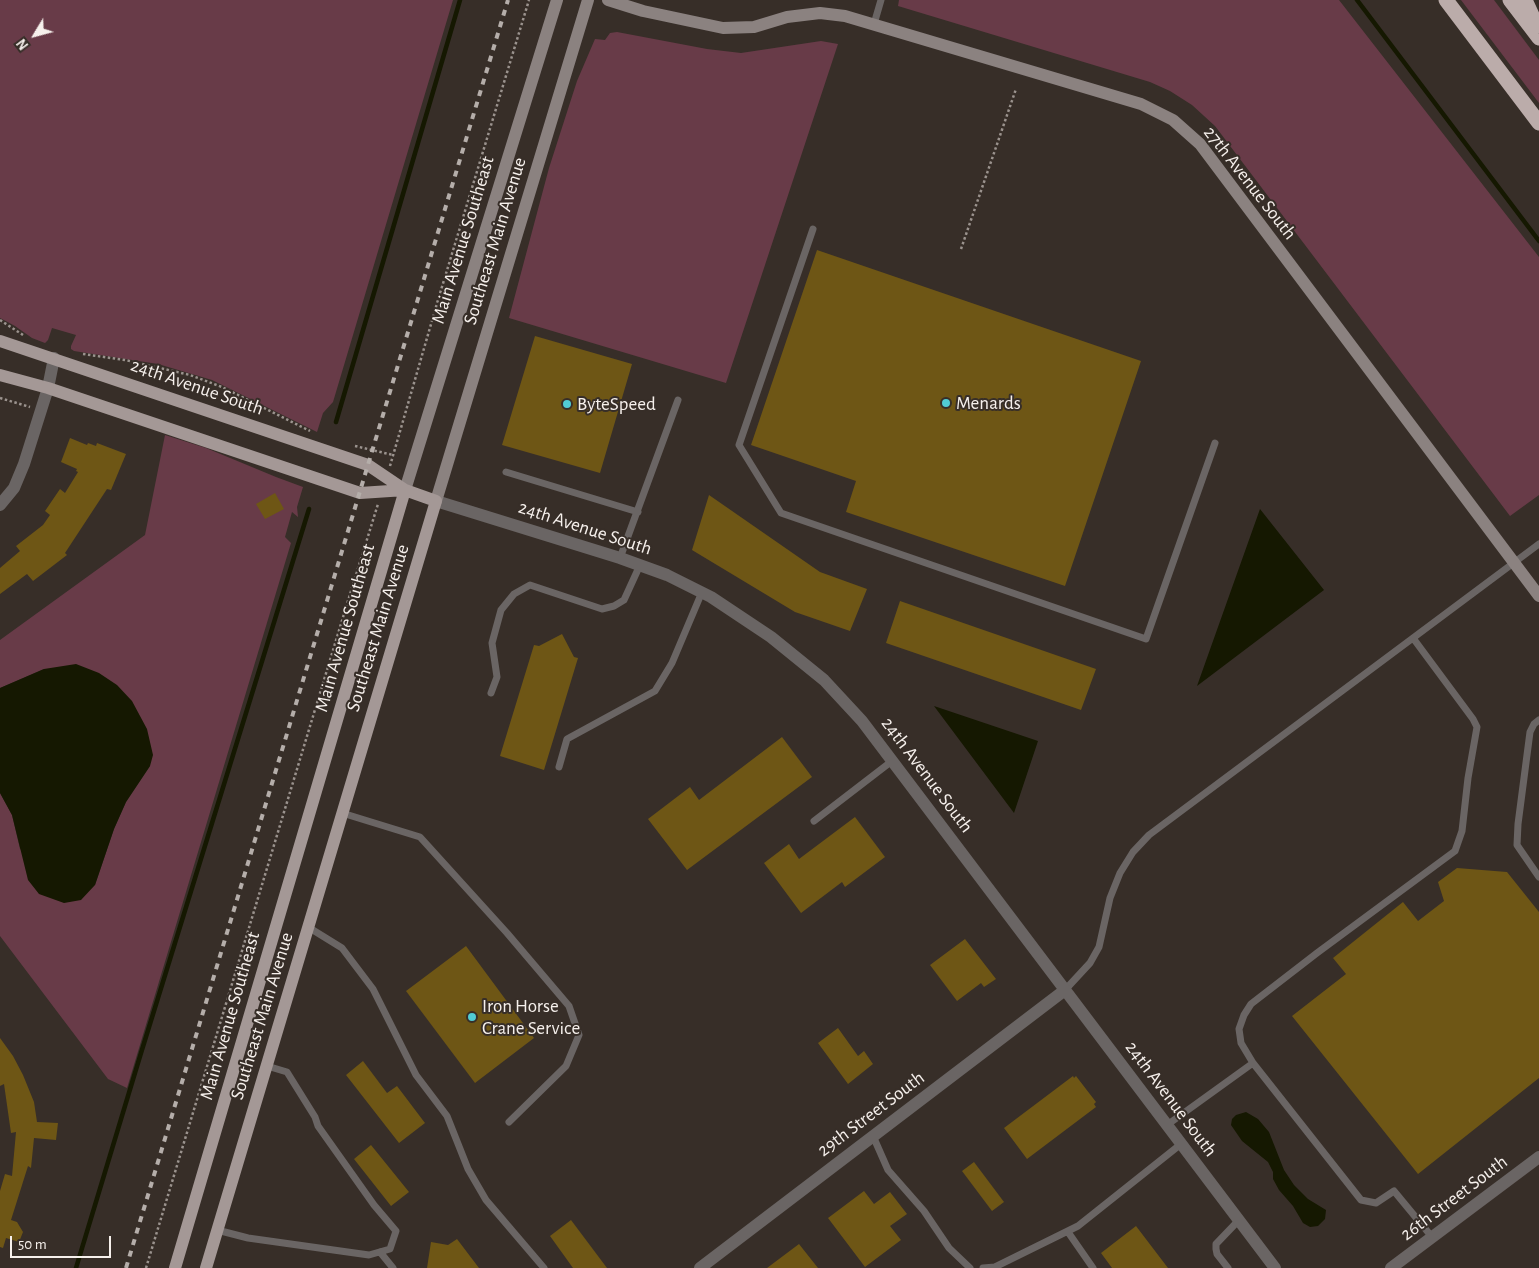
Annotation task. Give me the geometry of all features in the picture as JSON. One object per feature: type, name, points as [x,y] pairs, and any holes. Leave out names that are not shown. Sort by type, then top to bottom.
[{"type":"highway","points":[[1440,0],[1478,42]]},
{"type":"highway","points":[[1446,0],[1539,123]]},
{"type":"highway","points":[[1510,0],[1539,38]]},
{"type":"highway","points":[[1526,0],[1539,30]]},
{"type":"main road","name":"24th Avenue South","points":[[0,341],[368,465],[405,490],[436,501]]},
{"type":"main road","name":"24th Avenue South","points":[[0,375],[48,388],[360,494],[405,490]]},
{"type":"main road","name":"Main Avenue Southeast","points":[[174,1268],[405,490]]},
{"type":"main road","name":"Southeast Main Avenue","points":[[206,1268],[436,501]]},
{"type":"street","name":"Main Avenue Southeast","points":[[405,490],[557,0]]},
{"type":"street","name":"Southeast Main Avenue","points":[[436,501],[588,0]]},
{"type":"street","name":"27th Avenue South","points":[[608,0],[643,11],[723,28],[754,27],[787,17],[820,13],[844,16],[1142,104],[1173,120],[1200,144],[1539,596]]},
{"type":"street","points":[[0,505],[14,488],[24,464],[48,388],[54,358]]},
{"type":"street","name":"24th Avenue South","points":[[436,501],[620,558],[667,575],[702,592],[771,637],[824,680],[862,721],[892,760],[1275,1268]]},
{"type":"street","name":"29th Street South","points":[[700,1268],[1066,990]]},
{"type":"street","name":"26th Street South","points":[[1390,1268],[1539,1157]]},
{"type":"lane","points":[[874,24],[881,0]]},
{"type":"lane","points":[[814,229],[739,445],[781,513],[1146,640],[1215,443]]},
{"type":"lane","points":[[620,558],[678,400]]},
{"type":"lane","points":[[506,472],[638,512]]},
{"type":"lane","points":[[1066,990],[1090,963],[1099,946],[1110,898],[1120,873],[1134,852],[1149,835],[1539,544]]},
{"type":"lane","points":[[491,693],[497,677],[492,643],[501,610],[514,594],[530,586],[602,609],[614,606],[624,600],[640,565]]},
{"type":"lane","points":[[559,768],[567,739],[655,690],[672,663],[702,592]]},
{"type":"lane","points":[[1412,638],[1477,727],[1468,778],[1462,831],[1455,851],[1251,1004],[1238,1029],[1241,1043],[1253,1062],[1361,1200],[1376,1203],[1394,1191],[1432,1237]]},
{"type":"lane","points":[[1539,720],[1534,724],[1530,732],[1517,845],[1539,877]]},
{"type":"lane","points":[[814,821],[892,760]]},
{"type":"lane","points":[[342,813],[420,837],[507,933],[569,1006],[579,1035],[566,1066],[509,1122]]},
{"type":"lane","points":[[308,928],[342,948],[373,989],[416,1075],[447,1116],[468,1169],[486,1200],[544,1268]]},
{"type":"lane","points":[[1167,1125],[1253,1062]]},
{"type":"lane","points":[[217,1230],[248,1238],[370,1256],[390,1249],[396,1231],[374,1205],[318,1126],[315,1117],[287,1072],[266,1066]]},
{"type":"lane","points":[[873,1136],[888,1170],[924,1211],[949,1248],[970,1268]]},
{"type":"lane","points":[[983,1268],[995,1267],[1078,1226],[1181,1144]]},
{"type":"lane","points":[[1228,1268],[1217,1254],[1216,1244],[1239,1220]]},
{"type":"lane","points":[[1068,1232],[1093,1268]]},
{"type":"lane","points":[[380,1252],[393,1268]]},
{"type":"path","points":[[387,477],[438,300],[530,0]]},
{"type":"path","points":[[961,249],[1016,89]]},
{"type":"path","points":[[0,320],[27,337]]},
{"type":"path","points":[[74,353],[124,360],[190,375],[222,387],[311,431]]},
{"type":"path","points":[[0,398],[40,410]]},
{"type":"path","points":[[347,444],[393,455]]},
{"type":"path","points":[[146,1268],[382,493]]},
{"type":"shaded area","points":[[0,0],[453,0],[333,402],[323,413],[317,432],[212,380],[158,364],[74,351],[71,349],[71,346],[76,335],[52,328],[45,343],[32,338],[0,318]]},
{"type":"shaded area","points":[[899,0],[1339,0],[1539,257],[1539,495],[1510,516],[1215,126],[1192,105],[1170,91],[1150,82],[898,6]]},
{"type":"shaded area","points":[[1461,0],[1494,0],[1539,60],[1539,103]]},
{"type":"shaded area","points":[[617,32],[707,49],[741,53],[821,41],[838,44],[726,383],[509,318],[549,168],[577,81],[595,39],[605,40],[610,33]]},
{"type":"shaded area","points":[[165,435],[206,448],[303,487],[297,507],[298,517],[292,512],[285,537],[291,543],[127,1088],[108,1079],[0,936],[0,793],[12,815],[20,849],[95,885],[114,829],[126,802],[150,766],[44,669],[0,688],[0,640],[145,535]]},
{"type":"shaded area","points":[[1260,509],[1324,590],[1197,686]]},
{"type":"shaded area","points":[[76,664],[99,673],[117,685],[132,701],[147,729],[153,755],[150,766],[126,802],[114,829],[95,885],[81,900],[64,903],[39,894],[28,880],[12,815],[0,793],[0,688],[44,669]]},
{"type":"shaded area","points":[[934,706],[1038,741],[1014,813]]},
{"type":"shaded area","points":[[1246,1112],[1258,1119],[1269,1132],[1284,1170],[1294,1185],[1308,1199],[1326,1210],[1325,1219],[1318,1226],[1310,1227],[1303,1223],[1293,1206],[1279,1190],[1273,1179],[1273,1172],[1268,1162],[1242,1141],[1231,1125],[1232,1119],[1236,1115]]},
{"type":"building","name":"Menards","points":[[817,250],[1141,361],[1065,586],[846,512],[856,481],[751,445]]},
{"type":"building","name":"ByteSpeed","points":[[535,336],[632,364],[600,473],[502,445]]},
{"type":"building","points":[[70,438],[87,445],[88,443],[96,446],[97,443],[126,454],[111,490],[107,489],[65,553],[67,555],[33,581],[27,574],[0,594],[0,568],[20,551],[16,546],[43,525],[50,515],[45,511],[60,489],[65,493],[78,472],[76,471],[77,469],[61,462]]},
{"type":"building","points":[[275,493],[284,509],[265,519],[256,504]]},
{"type":"building","points":[[709,495],[820,572],[867,589],[850,631],[795,612],[692,550]]},
{"type":"building","points":[[900,601],[1096,669],[1081,710],[886,643]]},
{"type":"building","points":[[562,634],[574,657],[578,658],[544,770],[500,756],[534,645],[539,646]]},
{"type":"building","points":[[782,737],[812,777],[687,870],[648,819],[690,787],[699,800]]},
{"type":"building","points":[[855,817],[885,857],[845,887],[842,882],[801,913],[764,863],[789,844],[799,859]]},
{"type":"building","points":[[1457,868],[1507,872],[1539,912],[1539,1078],[1418,1174],[1292,1016],[1346,974],[1333,958],[1403,902],[1418,921],[1444,901],[1438,882]]},
{"type":"building","points":[[965,939],[996,979],[984,987],[981,983],[957,1001],[930,965]]},
{"type":"building","name":"Iron Horse Crane Service","points":[[466,946],[534,1038],[475,1083],[406,991]]},
{"type":"building","points":[[838,1028],[858,1056],[864,1051],[873,1064],[848,1084],[818,1043]]},
{"type":"building","points":[[0,1038],[13,1056],[23,1075],[34,1102],[37,1122],[58,1123],[56,1140],[34,1138],[31,1168],[28,1166],[11,1220],[17,1222],[23,1232],[19,1242],[6,1238],[3,1248],[0,1247],[0,1191],[5,1174],[12,1176],[16,1132],[11,1133],[4,1084],[0,1086]]},
{"type":"building","points":[[363,1061],[387,1093],[397,1086],[425,1123],[399,1143],[346,1075]]},
{"type":"building","points":[[1073,1076],[1074,1078],[1076,1076],[1096,1102],[1094,1104],[1096,1107],[1027,1159],[1004,1128]]},
{"type":"building","points":[[371,1145],[409,1192],[391,1206],[354,1159]]},
{"type":"building","points":[[974,1162],[1004,1202],[992,1211],[962,1171]]},
{"type":"building","points":[[864,1191],[874,1204],[890,1192],[907,1214],[890,1226],[901,1240],[865,1267],[828,1218]]},
{"type":"building","points":[[571,1220],[607,1268],[573,1268],[550,1236]]},
{"type":"building","points":[[1136,1226],[1168,1268],[1112,1268],[1101,1253]]},
{"type":"building","points":[[457,1239],[479,1268],[427,1268],[431,1242],[448,1245]]},
{"type":"building","points":[[799,1244],[818,1268],[767,1268]]},
{"type":"waterway","points":[[336,422],[460,0]]},
{"type":"waterway","points":[[1357,0],[1539,241]]},
{"type":"waterway","points":[[76,1268],[309,509]]},
{"type":"railway","points":[[126,1268],[508,0]]},
{"type":"place","name":"Menards","points":[[946,403]]},
{"type":"place","name":"ByteSpeed","points":[[567,404]]},
{"type":"place","name":"Iron Horse Crane Service","points":[[472,1017]]}]
